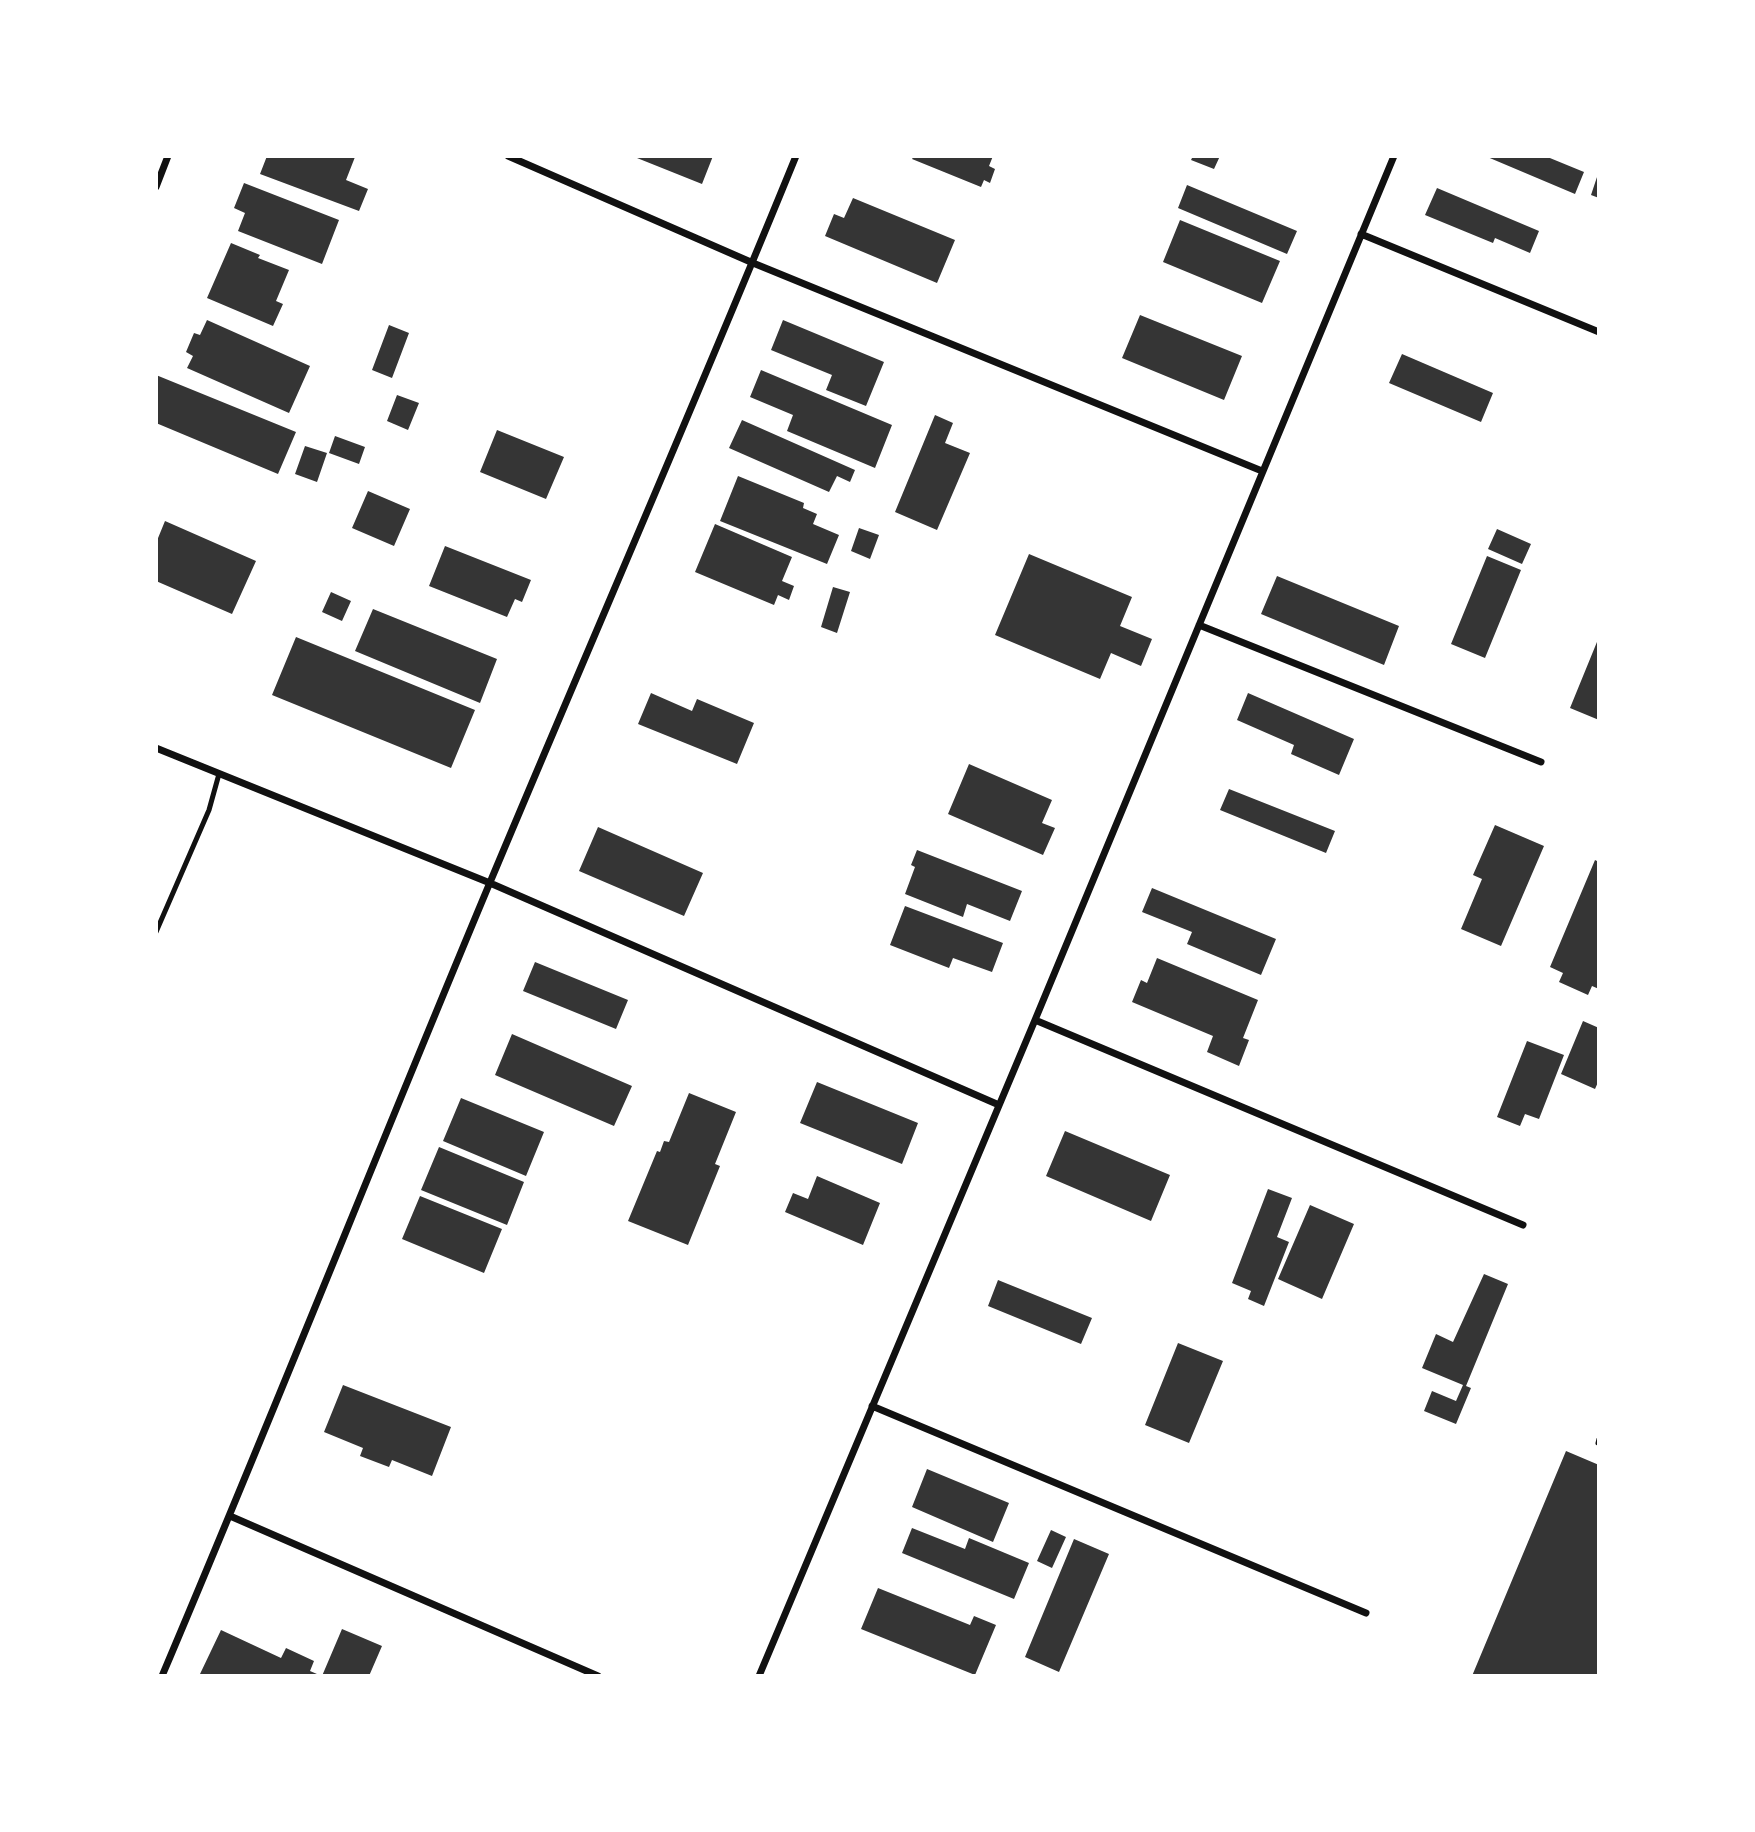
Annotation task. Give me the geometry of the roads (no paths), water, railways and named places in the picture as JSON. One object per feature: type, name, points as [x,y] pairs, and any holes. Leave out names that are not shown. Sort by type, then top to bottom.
[{"type":"street","points":[[156,187],[169,156]]},
{"type":"street","points":[[508,156],[752,263],[1262,471]]},
{"type":"street","points":[[162,1676],[490,883],[796,156]]},
{"type":"street","points":[[759,1676],[1394,156]]},
{"type":"street","points":[[1362,234],[1599,332]]},
{"type":"street","points":[[1199,625],[1541,762]]},
{"type":"street","points":[[156,748],[490,883],[999,1105]]},
{"type":"street","points":[[1035,1020],[1523,1225]]},
{"type":"street","points":[[872,1406],[1366,1613]]},
{"type":"street","points":[[230,1516],[598,1676]]},
{"type":"lane","points":[[156,932],[209,810],[219,774]]}]
